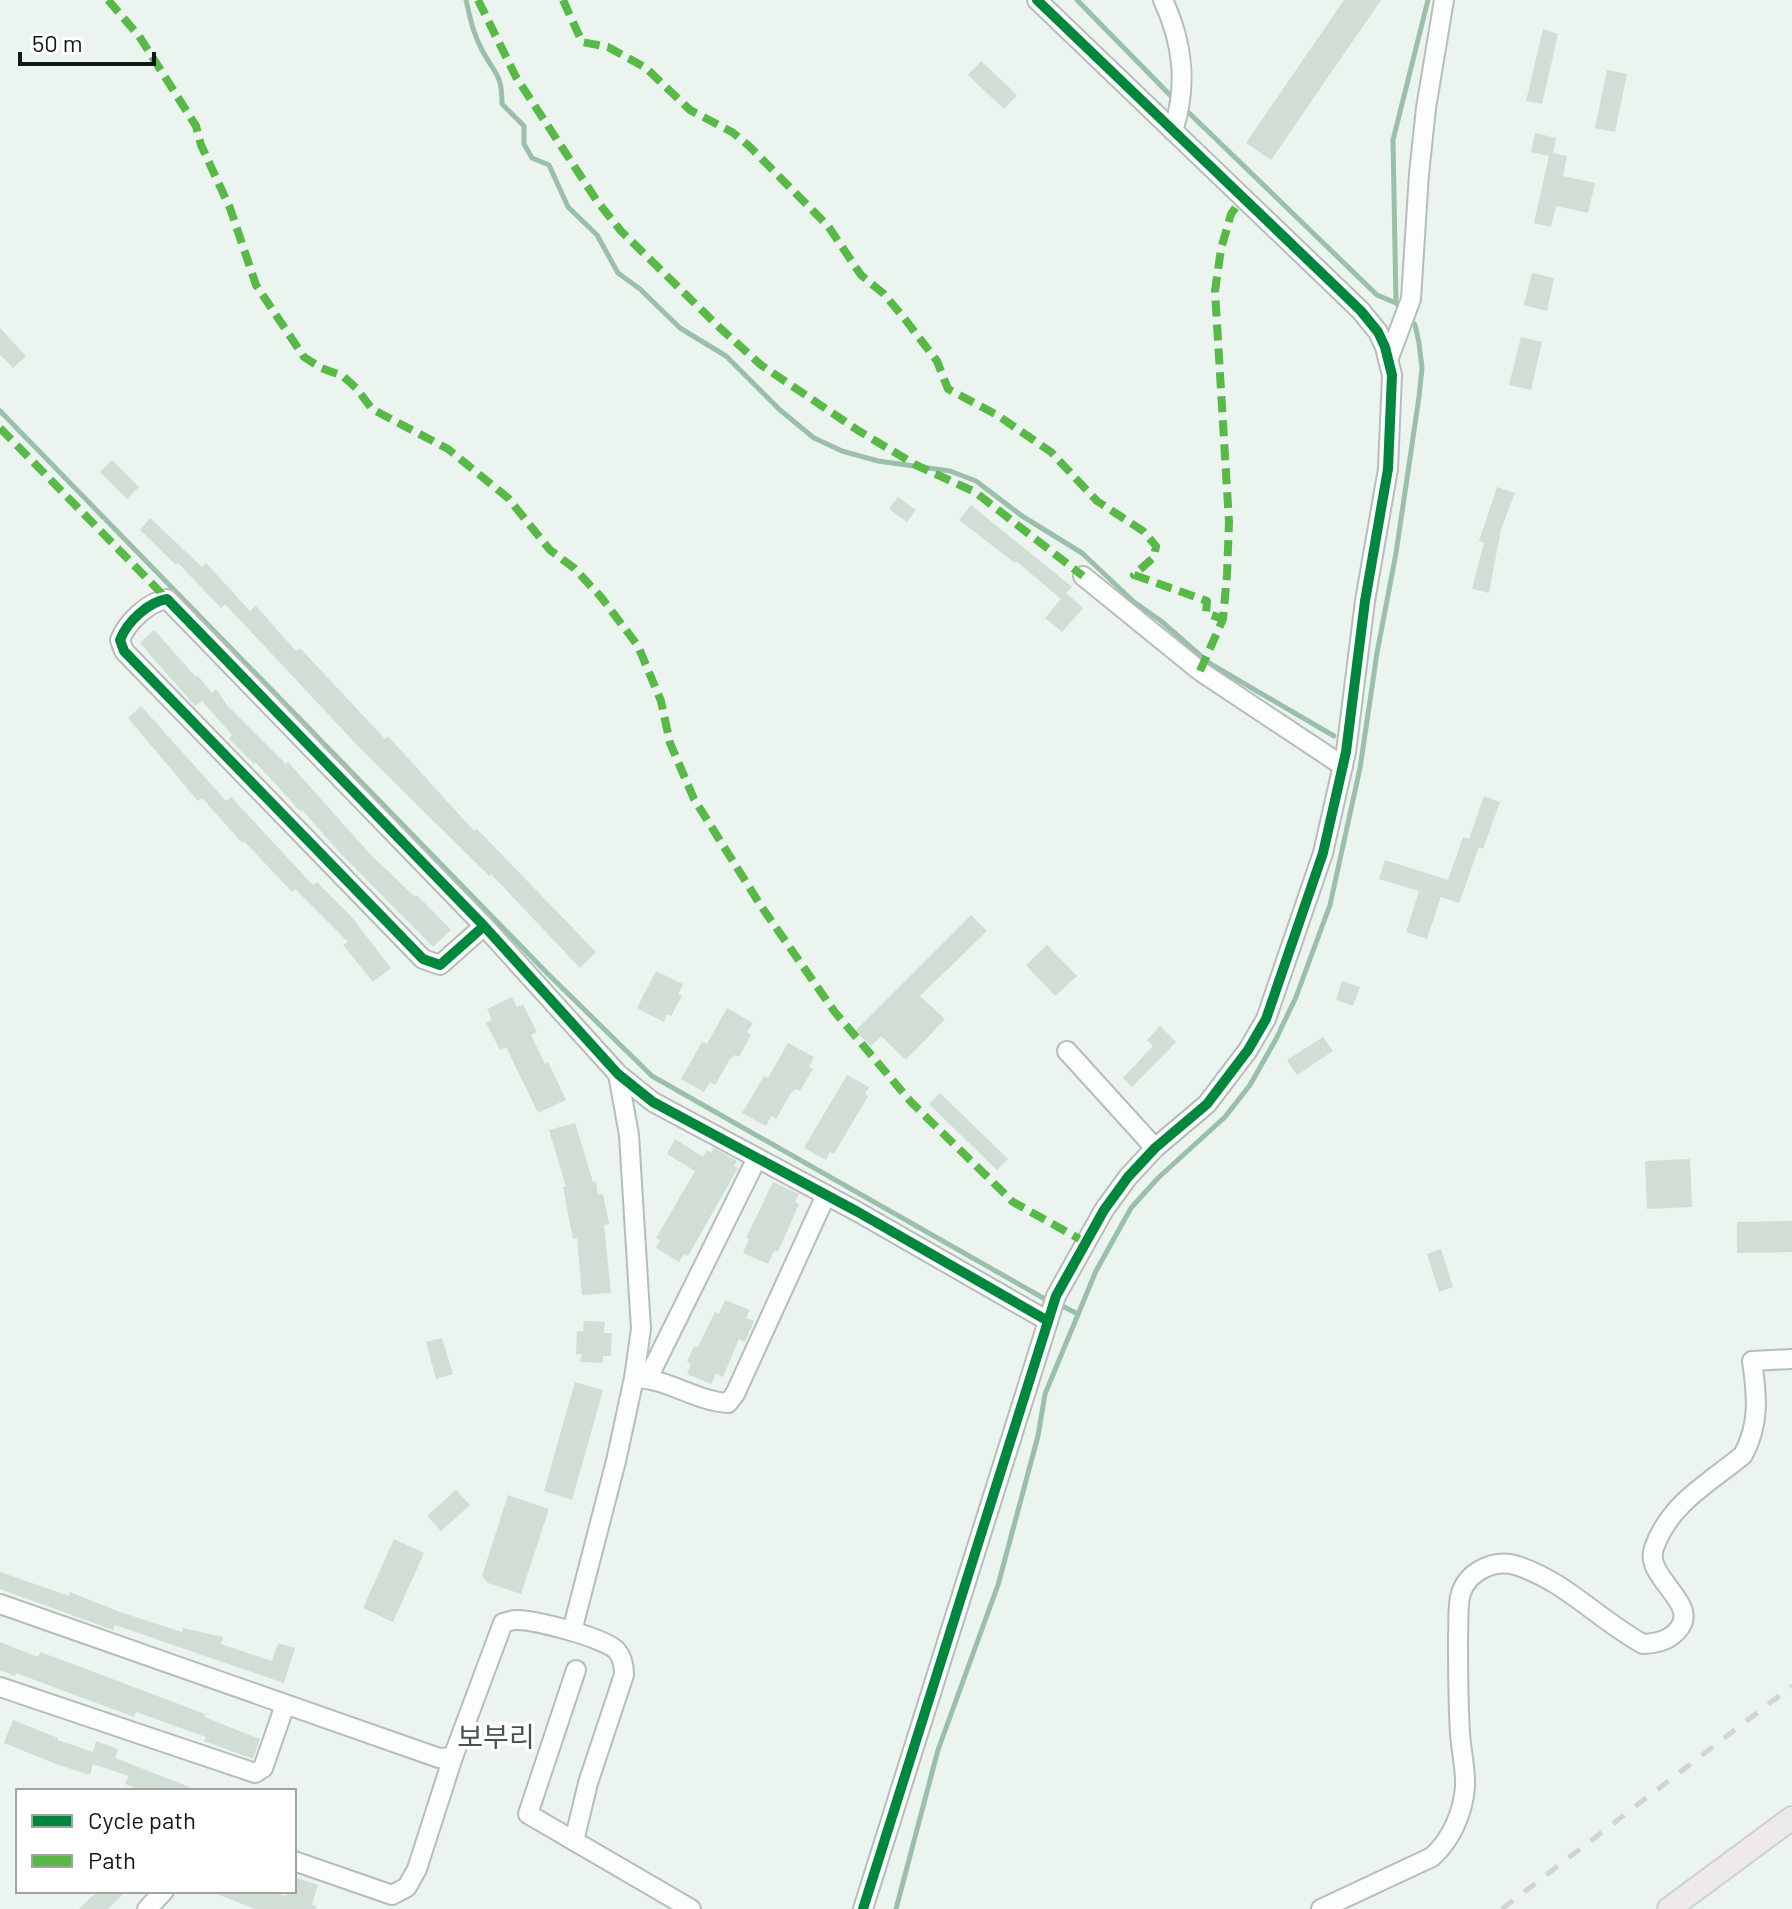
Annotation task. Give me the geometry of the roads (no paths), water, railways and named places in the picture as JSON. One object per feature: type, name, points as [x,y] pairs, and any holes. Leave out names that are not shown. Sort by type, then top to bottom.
[{"type":"main road","points":[[1669,1909],[1792,1818]]},
{"type":"street","points":[[863,1909],[1056,1296],[1104,1210],[1128,1177],[1155,1148],[1207,1104],[1248,1050],[1266,1019],[1323,853],[1343,766],[1365,601],[1388,469],[1392,375],[1378,332],[1361,311],[1037,0]]},
{"type":"street","points":[[1163,0],[1176,27],[1182,63],[1182,98],[1173,131]]},
{"type":"street","points":[[1388,360],[1411,299],[1425,122],[1444,0]]},
{"type":"street","points":[[1083,576],[1200,671],[1343,766]]},
{"type":"street","points":[[484,926],[440,965],[423,959],[124,651],[120,640],[124,629],[155,601],[167,599],[484,926],[618,1074],[653,1102],[826,1195],[1048,1321]]},
{"type":"street","points":[[1067,1051],[1155,1148]]},
{"type":"street","points":[[618,1074],[629,1135],[641,1329],[641,1378]]},
{"type":"street","points":[[572,1631],[641,1378],[757,1158]]},
{"type":"street","points":[[641,1378],[715,1402],[728,1403],[735,1394],[826,1195]]},
{"type":"street","points":[[1321,1909],[1432,1857],[1441,1849],[1457,1819],[1465,1789],[1458,1658],[1460,1595],[1466,1583],[1487,1566],[1512,1564],[1550,1580],[1643,1644],[1662,1642],[1673,1636],[1681,1628],[1683,1610],[1656,1570],[1652,1553],[1679,1504],[1743,1455],[1749,1444],[1757,1414],[1752,1361],[1792,1359]]},
{"type":"street","points":[[0,1604],[439,1758],[453,1757]]},
{"type":"street","points":[[296,1862],[392,1895],[407,1887],[417,1869],[453,1757],[503,1623],[514,1619],[572,1631],[605,1643],[617,1651],[623,1662],[624,1675],[588,1783],[574,1841]]},
{"type":"street","points":[[576,1670],[528,1814],[691,1909]]},
{"type":"street","points":[[0,1687],[255,1773],[263,1768],[285,1705]]},
{"type":"street","points":[[147,1909],[162,1893]]},
{"type":"waterway","points":[[466,0],[476,38],[499,80],[502,104],[524,126],[524,144],[532,158],[549,165],[568,207],[597,235],[618,273],[640,289],[680,328],[726,356],[780,410],[814,438],[842,451],[878,461],[950,471],[976,481],[1022,516],[1082,553],[1134,602],[1209,663],[1334,736]]},
{"type":"waterway","points":[[1077,0],[1173,98]]},
{"type":"waterway","points":[[1401,309],[1396,303],[1393,140],[1428,0]]},
{"type":"waterway","points":[[1186,110],[1377,295],[1396,303]]},
{"type":"waterway","points":[[896,1909],[938,1750],[998,1585],[1038,1436],[1045,1394],[1096,1271],[1131,1208],[1158,1178],[1225,1117],[1250,1085],[1296,997],[1330,905],[1360,768],[1419,397],[1422,368],[1419,343],[1415,325],[1408,316]]},
{"type":"waterway","points":[[0,411],[548,974],[652,1076],[1045,1299]]},
{"type":"waterway","points":[[1062,1306],[1078,1314]]},
{"type":"railway","points":[[1502,1909],[1792,1686]]},
{"type":"district","name":"보부리","points":[[496,1737]]}]
